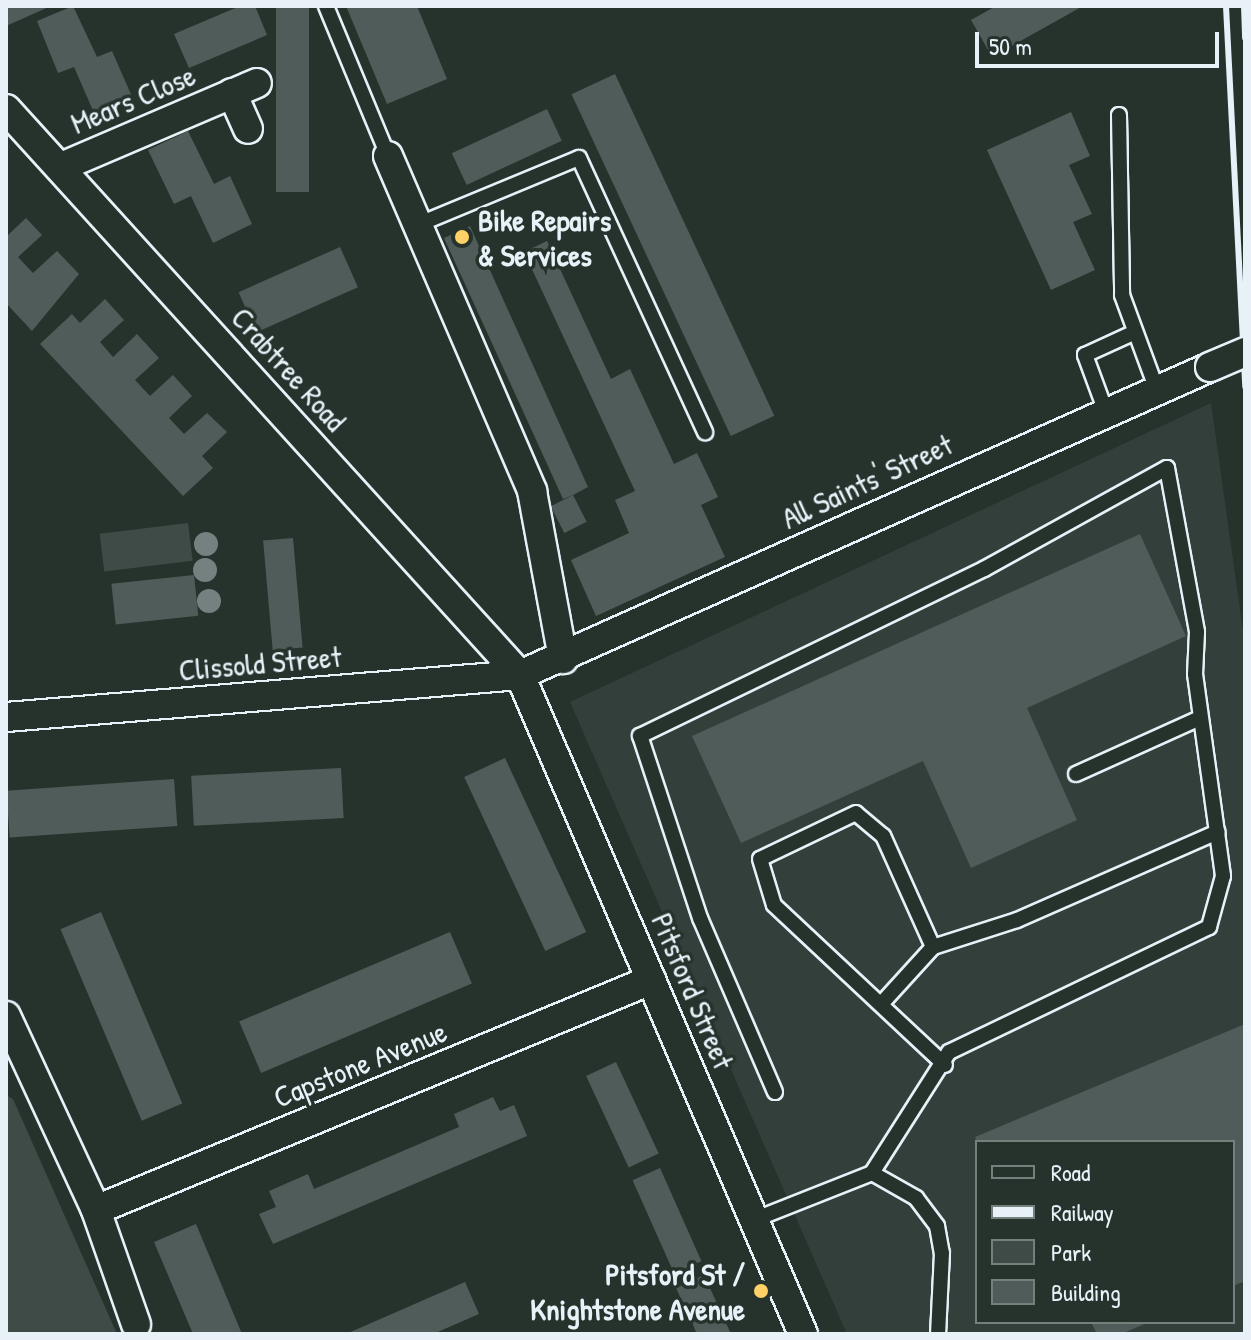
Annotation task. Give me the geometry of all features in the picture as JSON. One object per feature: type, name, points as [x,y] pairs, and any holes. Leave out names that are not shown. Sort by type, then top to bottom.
[{"type":"street","name":"Mears Close","points":[[61,167],[244,88],[248,129]]},
{"type":"street","name":"Crabtree Road","points":[[6,109],[520,675]]},
{"type":"street","points":[[388,156],[532,491],[563,659]]},
{"type":"street","name":"All Saints' Street","points":[[520,675],[563,659],[1245,352]]},
{"type":"street","name":"Clissold Street","points":[[6,717],[520,675]]},
{"type":"street","name":"Pitsford Street","points":[[520,675],[803,1334]]},
{"type":"street","name":"Capstone Avenue","points":[[96,1210],[651,980]]},
{"type":"street","points":[[6,1017],[96,1210],[136,1324]]},
{"type":"lane","points":[[326,6],[388,156]]},
{"type":"lane","points":[[1119,115],[1122,295],[1157,390]]},
{"type":"lane","points":[[417,225],[579,158],[705,432]]},
{"type":"lane","points":[[1106,412],[1085,355],[1135,332]]},
{"type":"lane","points":[[756,1219],[872,1173],[945,1065],[949,1052],[1209,927],[1223,876],[1200,718],[1197,632],[1167,468],[984,569],[640,736],[700,918],[775,1092]]},
{"type":"lane","points":[[1076,774],[1200,718]]},
{"type":"lane","points":[[933,947],[883,836],[856,813],[760,859],[774,905],[883,1002],[945,1065]]},
{"type":"lane","points":[[883,1002],[933,947],[1017,920],[1217,832]]},
{"type":"lane","points":[[872,1173],[916,1198],[937,1226],[938,1334]]},
{"type":"shaded area","points":[[1211,403],[1245,645],[1245,1334],[847,1334],[570,702]]},
{"type":"green space","points":[[188,523],[193,561],[104,572],[100,534]]},
{"type":"green space","points":[[6,1095],[13,1099],[117,1334],[6,1334]]},
{"type":"building","points":[[6,6],[51,6],[6,26]]},
{"type":"building","points":[[73,6],[97,57],[112,51],[133,99],[95,115],[74,67],[58,73],[37,21]]},
{"type":"building","points":[[240,6],[255,6],[267,35],[189,68],[174,34]]},
{"type":"building","points":[[276,6],[309,6],[309,192],[276,192]]},
{"type":"building","points":[[346,6],[417,6],[447,79],[387,104]]},
{"type":"building","points":[[996,6],[1083,6],[992,57],[971,20]]},
{"type":"building","points":[[615,74],[774,416],[731,436],[571,94]]},
{"type":"building","points":[[547,109],[562,141],[467,185],[452,153]]},
{"type":"building","points":[[1071,112],[1090,156],[1069,165],[1092,214],[1073,222],[1095,270],[1051,290],[987,150]]},
{"type":"building","points":[[188,131],[214,184],[230,176],[252,224],[213,243],[191,196],[174,204],[148,150]]},
{"type":"building","points":[[26,218],[42,235],[18,257],[33,273],[57,251],[79,274],[32,331],[6,303],[6,237]]},
{"type":"building","points":[[470,226],[588,487],[563,499],[444,238]]},
{"type":"building","points":[[547,241],[611,379],[630,369],[674,464],[697,453],[718,497],[701,505],[725,557],[596,616],[571,560],[629,533],[615,500],[635,491],[524,252]]},
{"type":"building","points":[[340,247],[358,287],[256,332],[239,292]]},
{"type":"building","points":[[105,299],[124,320],[100,342],[113,357],[137,334],[159,358],[135,380],[150,396],[173,375],[192,396],[169,418],[184,434],[207,413],[227,432],[202,456],[213,468],[183,496],[40,344],[72,314],[80,323]]},
{"type":"building","points":[[573,495],[587,522],[564,533],[551,506]]},
{"type":"building","points":[[1140,534],[1186,636],[1027,708],[1077,820],[971,868],[923,761],[741,843],[692,736]]},
{"type":"building","points":[[293,538],[303,648],[273,650],[263,541]]},
{"type":"building","points":[[194,575],[198,616],[116,624],[111,584]]},
{"type":"building","points":[[505,758],[586,932],[545,951],[464,777]]},
{"type":"building","points":[[341,768],[344,818],[194,826],[191,776]]},
{"type":"building","points":[[174,779],[177,826],[10,838],[6,791]]},
{"type":"building","points":[[101,912],[182,1103],[142,1121],[60,929]]},
{"type":"building","points":[[450,932],[472,984],[261,1073],[239,1021]]},
{"type":"building","points":[[1245,1024],[1245,1281],[1235,1285],[1235,1140],[976,1140],[975,1137]]},
{"type":"building","points":[[616,1062],[659,1154],[629,1167],[586,1076]]},
{"type":"building","points":[[493,1097],[500,1111],[514,1105],[527,1136],[273,1244],[259,1214],[276,1207],[269,1191],[308,1174],[314,1189],[459,1127],[454,1114]]},
{"type":"building","points":[[660,1168],[701,1261],[674,1273],[633,1180]]},
{"type":"building","points":[[196,1224],[242,1334],[193,1334],[154,1242]]},
{"type":"building","points":[[704,1275],[731,1334],[697,1334],[676,1288]]},
{"type":"building","points":[[465,1282],[479,1314],[433,1334],[346,1334]]},
{"type":"building","points":[[1092,1324],[1144,1324],[1121,1334],[1097,1334]]},
{"type":"railway","points":[[1226,6],[1245,387]]},
{"type":"railway","points":[[1244,6],[1245,38]]},
{"type":"place","name":"Bike Repairs & Services","points":[[462,237]]},
{"type":"place","name":"Pitsford St / Knightstone Avenue","points":[[761,1291]]}]
